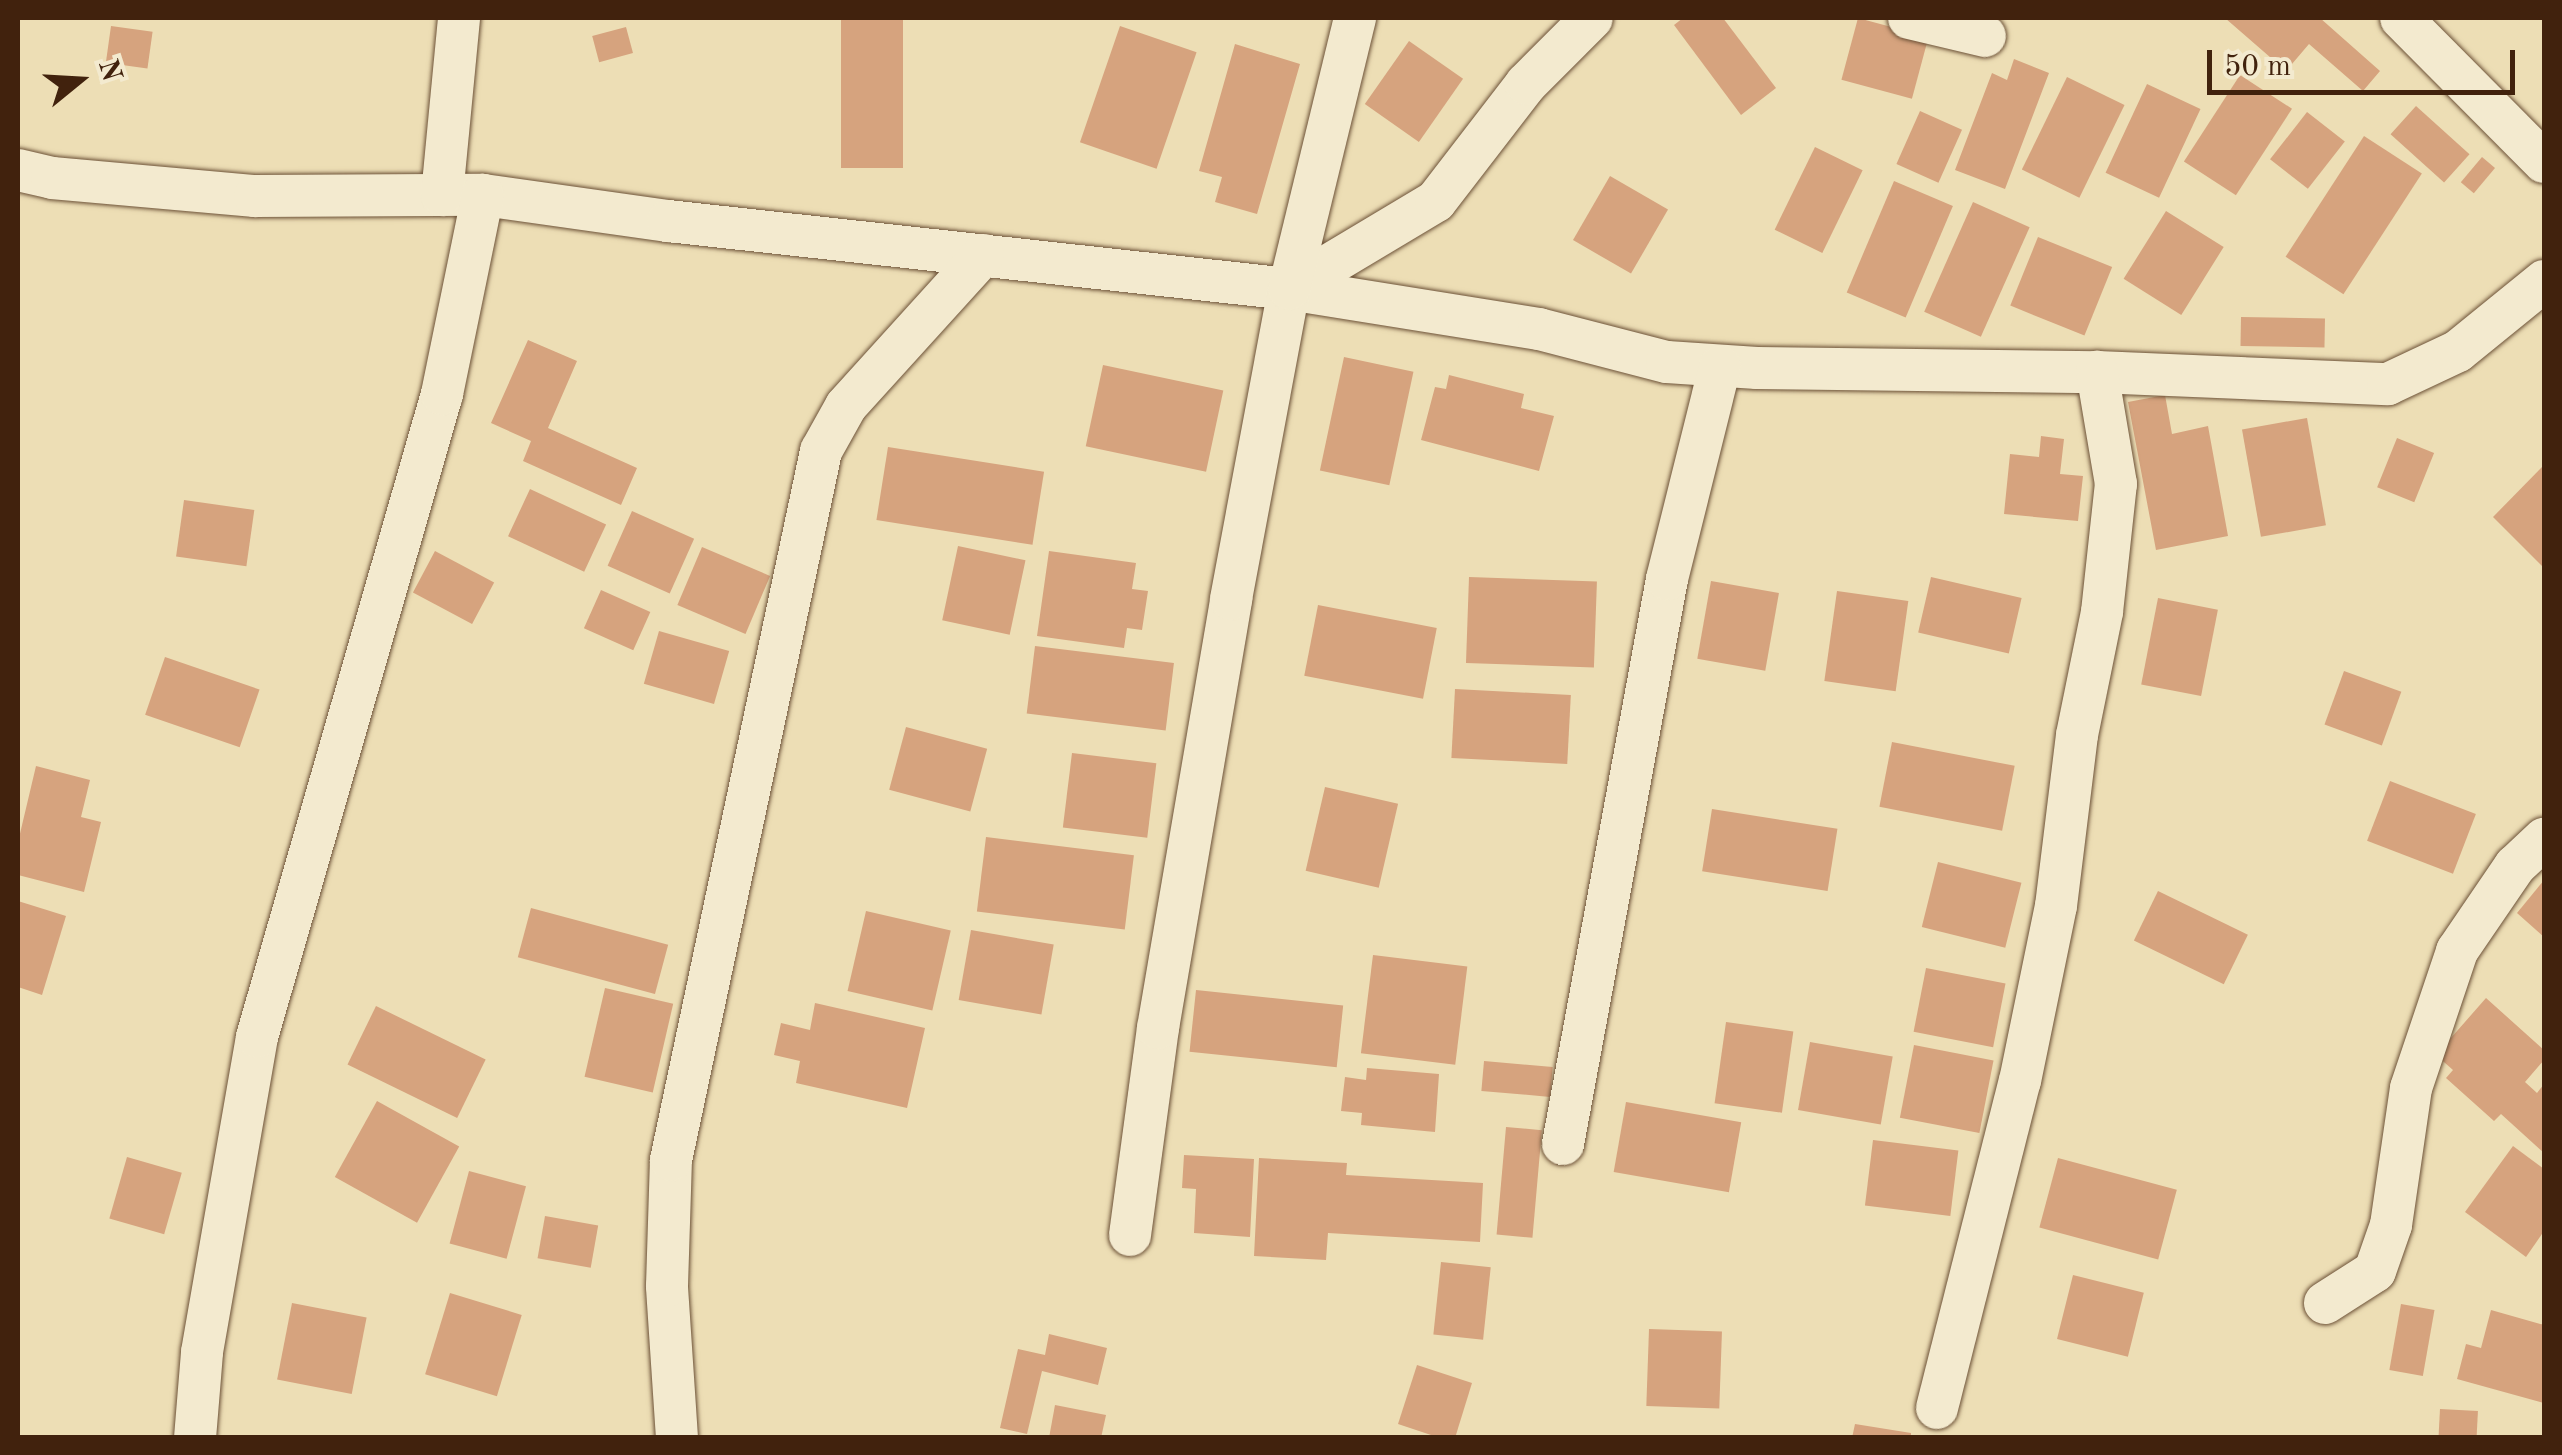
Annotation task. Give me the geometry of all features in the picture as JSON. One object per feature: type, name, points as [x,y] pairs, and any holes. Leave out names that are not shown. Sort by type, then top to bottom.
[{"type":"street","points":[[194,1438],[202,1352],[257,1037],[442,394],[463,195],[459,18]]},
{"type":"street","points":[[1130,1236],[1164,989],[1289,290],[1354,18]]},
{"type":"street","points":[[1289,290],[1436,201],[1526,84],[1592,18]]},
{"type":"street","points":[[1909,18],[1985,36]]},
{"type":"street","points":[[2401,18],[2544,162]]},
{"type":"street","points":[[18,170],[52,178],[255,196],[463,195],[1289,290],[1539,328],[1668,362],[1720,366],[2096,372],[2388,384],[2458,351],[2544,281]]},
{"type":"street","points":[[677,1438],[667,1286],[671,1160],[821,452],[846,406],[983,255]]},
{"type":"street","points":[[1563,1144],[1666,579],[1720,366]]},
{"type":"street","points":[[1936,1408],[2020,1081],[2056,906],[2077,735],[2102,612],[2116,484],[2096,372]]},
{"type":"street","points":[[2326,1303],[2375,1271],[2391,1225],[2411,1088],[2457,951],[2515,866],[2544,839]]},
{"type":"building","points":[[841,18],[903,18],[903,168],[841,168]]},
{"type":"building","points":[[1683,18],[1723,18],[1776,88],[1741,115],[1674,25]]},
{"type":"building","points":[[1858,18],[1929,37],[1912,99],[1841,80]]},
{"type":"building","points":[[2225,18],[2320,18],[2380,71],[2363,91],[2309,44],[2286,71]]},
{"type":"building","points":[[111,26],[153,32],[147,68],[106,63]]},
{"type":"building","points":[[1120,26],[1197,52],[1157,169],[1080,142]]},
{"type":"building","points":[[626,27],[633,53],[599,62],[592,36]]},
{"type":"building","points":[[1409,41],[1463,79],[1419,142],[1365,104]]},
{"type":"building","points":[[1235,44],[1300,64],[1257,214],[1215,202],[1222,177],[1199,171]]},
{"type":"building","points":[[2014,59],[2049,73],[2005,189],[1955,170],[1992,73],[2007,80]]},
{"type":"building","points":[[2240,75],[2292,109],[2236,195],[2184,161]]},
{"type":"building","points":[[2067,77],[2125,105],[2079,198],[2022,170]]},
{"type":"building","points":[[2147,84],[2200,109],[2159,198],[2106,173]]},
{"type":"building","points":[[2416,106],[2470,154],[2444,182],[2391,134]]},
{"type":"building","points":[[1920,111],[1962,130],[1938,183],[1896,164]]},
{"type":"building","points":[[2307,112],[2345,142],[2308,189],[2270,159]]},
{"type":"building","points":[[2364,136],[2422,174],[2343,294],[2286,257]]},
{"type":"building","points":[[1815,147],[1863,170],[1822,253],[1775,230]]},
{"type":"building","points":[[2482,157],[2495,168],[2474,193],[2461,182]]},
{"type":"building","points":[[1610,176],[1668,210],[1631,274],[1573,240]]},
{"type":"building","points":[[1894,181],[1953,206],[1906,317],[1847,292]]},
{"type":"building","points":[[1973,202],[2030,227],[1981,337],[1924,312]]},
{"type":"building","points":[[2166,211],[2224,247],[2181,315],[2124,279]]},
{"type":"building","points":[[2038,237],[2112,267],[2084,336],[2010,306]]},
{"type":"building","points":[[2241,317],[2325,318],[2324,347],[2240,346]]},
{"type":"building","points":[[528,340],[577,361],[548,428],[637,468],[621,505],[523,461],[531,441],[491,423]]},
{"type":"building","points":[[1344,357],[1413,372],[1389,485],[1320,470]]},
{"type":"building","points":[[1103,365],[1223,391],[1206,472],[1086,446]]},
{"type":"building","points":[[1449,375],[1524,394],[1521,408],[1554,416],[1539,471],[1421,440],[1435,387],[1446,389]]},
{"type":"building","points":[[2165,395],[2172,434],[2208,426],[2228,536],[2156,550],[2128,402]]},
{"type":"building","points":[[2307,418],[2326,525],[2261,537],[2242,429]]},
{"type":"building","points":[[2041,436],[2064,439],[2060,474],[2083,476],[2078,521],[2004,514],[2010,454],[2039,457]]},
{"type":"building","points":[[2397,438],[2434,453],[2414,502],[2377,487]]},
{"type":"building","points":[[888,447],[1044,472],[1032,545],[876,520]]},
{"type":"building","points":[[2544,465],[2544,568],[2493,517]]},
{"type":"building","points":[[530,489],[606,524],[584,572],[508,536]]},
{"type":"building","points":[[184,500],[254,510],[246,566],[176,556]]},
{"type":"building","points":[[632,511],[694,539],[670,593],[608,566]]},
{"type":"building","points":[[958,546],[1025,560],[1010,635],[942,620]]},
{"type":"building","points":[[702,547],[770,576],[746,634],[677,605]]},
{"type":"building","points":[[435,551],[494,582],[472,624],[413,592]]},
{"type":"building","points":[[1049,551],[1136,563],[1132,589],[1148,591],[1142,630],[1127,628],[1124,648],[1037,636]]},
{"type":"building","points":[[1469,577],[1597,581],[1594,667],[1466,663]]},
{"type":"building","points":[[1931,577],[2022,598],[2009,653],[1918,633]]},
{"type":"building","points":[[1711,581],[1779,593],[1765,671],[1697,659]]},
{"type":"building","points":[[601,590],[650,612],[633,650],[584,628]]},
{"type":"building","points":[[1837,591],[1908,601],[1896,691],[1824,681]]},
{"type":"building","points":[[2158,598],[2218,610],[2201,696],[2141,684]]},
{"type":"building","points":[[1318,605],[1437,628],[1423,699],[1304,676]]},
{"type":"building","points":[[659,631],[729,651],[714,704],[644,684]]},
{"type":"building","points":[[1035,646],[1174,663],[1166,731],[1027,713]]},
{"type":"building","points":[[165,657],[260,690],[240,747],[145,715]]},
{"type":"building","points":[[2344,671],[2401,692],[2382,745],[2325,725]]},
{"type":"building","points":[[1455,689],[1571,695],[1567,764],[1451,758]]},
{"type":"building","points":[[906,727],[987,749],[970,812],[889,790]]},
{"type":"building","points":[[1892,742],[2015,766],[2002,831],[1879,807]]},
{"type":"building","points":[[1072,753],[1156,763],[1147,838],[1063,827]]},
{"type":"building","points":[[36,766],[90,780],[81,817],[101,822],[84,892],[18,875],[18,842]]},
{"type":"building","points":[[2390,781],[2476,814],[2453,874],[2367,841]]},
{"type":"building","points":[[1325,787],[1398,804],[1379,888],[1306,871]]},
{"type":"building","points":[[1712,809],[1837,829],[1828,891],[1702,871]]},
{"type":"building","points":[[986,837],[1134,855],[1125,930],[977,911]]},
{"type":"building","points":[[1938,862],[2021,883],[2005,948],[1922,927]]},
{"type":"building","points":[[2544,880],[2544,937],[2517,913]]},
{"type":"building","points":[[2158,891],[2248,935],[2224,984],[2134,940]]},
{"type":"building","points":[[18,901],[66,916],[42,995],[18,987]]},
{"type":"building","points":[[531,908],[668,945],[655,994],[518,957]]},
{"type":"building","points":[[866,911],[951,931],[932,1010],[848,991]]},
{"type":"building","points":[[971,930],[1054,945],[1041,1015],[959,1000]]},
{"type":"building","points":[[1373,955],[1467,967],[1455,1065],[1361,1053]]},
{"type":"building","points":[[1926,968],[2006,983],[1993,1047],[1914,1032]]},
{"type":"building","points":[[605,988],[673,1004],[653,1092],[585,1077]]},
{"type":"building","points":[[1196,990],[1343,1005],[1337,1067],[1190,1052]]},
{"type":"building","points":[[2486,998],[2544,1050],[2544,1060],[2525,1082],[2537,1093],[2544,1084],[2544,1153],[2501,1114],[2494,1121],[2446,1078],[2453,1070],[2436,1055]]},
{"type":"building","points":[[815,1003],[925,1028],[907,1108],[796,1083],[800,1061],[774,1055],[781,1023],[810,1030]]},
{"type":"building","points":[[376,1006],[486,1059],[457,1118],[348,1064]]},
{"type":"building","points":[[1726,1022],[1793,1031],[1782,1113],[1715,1103]]},
{"type":"building","points":[[1810,1042],[1893,1057],[1881,1125],[1798,1110]]},
{"type":"building","points":[[1914,1045],[1994,1060],[1979,1133],[1900,1118]]},
{"type":"building","points":[[1484,1061],[1553,1067],[1550,1097],[1481,1091]]},
{"type":"building","points":[[1367,1068],[1439,1074],[1435,1132],[1361,1125],[1362,1113],[1341,1111],[1345,1077],[1366,1080]]},
{"type":"building","points":[[377,1101],[459,1147],[417,1223],[335,1177]]},
{"type":"building","points":[[1626,1102],[1741,1122],[1729,1192],[1614,1172]]},
{"type":"building","points":[[1506,1127],[1542,1130],[1532,1238],[1497,1235]]},
{"type":"building","points":[[1873,1140],[1958,1150],[1950,1216],[1865,1206]]},
{"type":"building","points":[[2513,1146],[2544,1169],[2544,1231],[2526,1257],[2465,1212]]},
{"type":"building","points":[[1184,1155],[1254,1159],[1250,1237],[1194,1233],[1196,1189],[1182,1188]]},
{"type":"building","points":[[127,1157],[182,1173],[164,1234],[109,1219]]},
{"type":"building","points":[[1259,1158],[1347,1163],[1346,1175],[1483,1183],[1480,1242],[1328,1233],[1326,1260],[1254,1256]]},
{"type":"building","points":[[2058,1158],[2177,1190],[2158,1259],[2039,1228]]},
{"type":"building","points":[[469,1171],[526,1186],[507,1259],[450,1243]]},
{"type":"building","points":[[545,1216],[598,1225],[591,1268],[538,1258]]},
{"type":"building","points":[[1441,1262],[1491,1267],[1483,1340],[1433,1335]]},
{"type":"building","points":[[2073,1275],[2144,1293],[2128,1357],[2057,1339]]},
{"type":"building","points":[[450,1293],[522,1315],[497,1396],[425,1374]]},
{"type":"building","points":[[292,1303],[367,1318],[352,1394],[277,1380]]},
{"type":"building","points":[[2401,1304],[2434,1310],[2423,1376],[2389,1370]]},
{"type":"building","points":[[2491,1310],[2544,1325],[2544,1403],[2457,1379],[2466,1344],[2481,1348]]},
{"type":"building","points":[[1649,1329],[1722,1332],[1719,1409],[1646,1406]]},
{"type":"building","points":[[1049,1334],[1107,1348],[1098,1385],[1042,1371],[1027,1434],[1000,1428],[1018,1349],[1045,1355]]},
{"type":"building","points":[[1417,1365],[1472,1383],[1455,1438],[1440,1438],[1398,1424]]},
{"type":"building","points":[[1055,1405],[1106,1415],[1101,1438],[1049,1438]]},
{"type":"building","points":[[2440,1409],[2478,1411],[2477,1438],[2438,1438]]},
{"type":"building","points":[[1855,1424],[1911,1433],[1911,1438],[1852,1438]]}]
